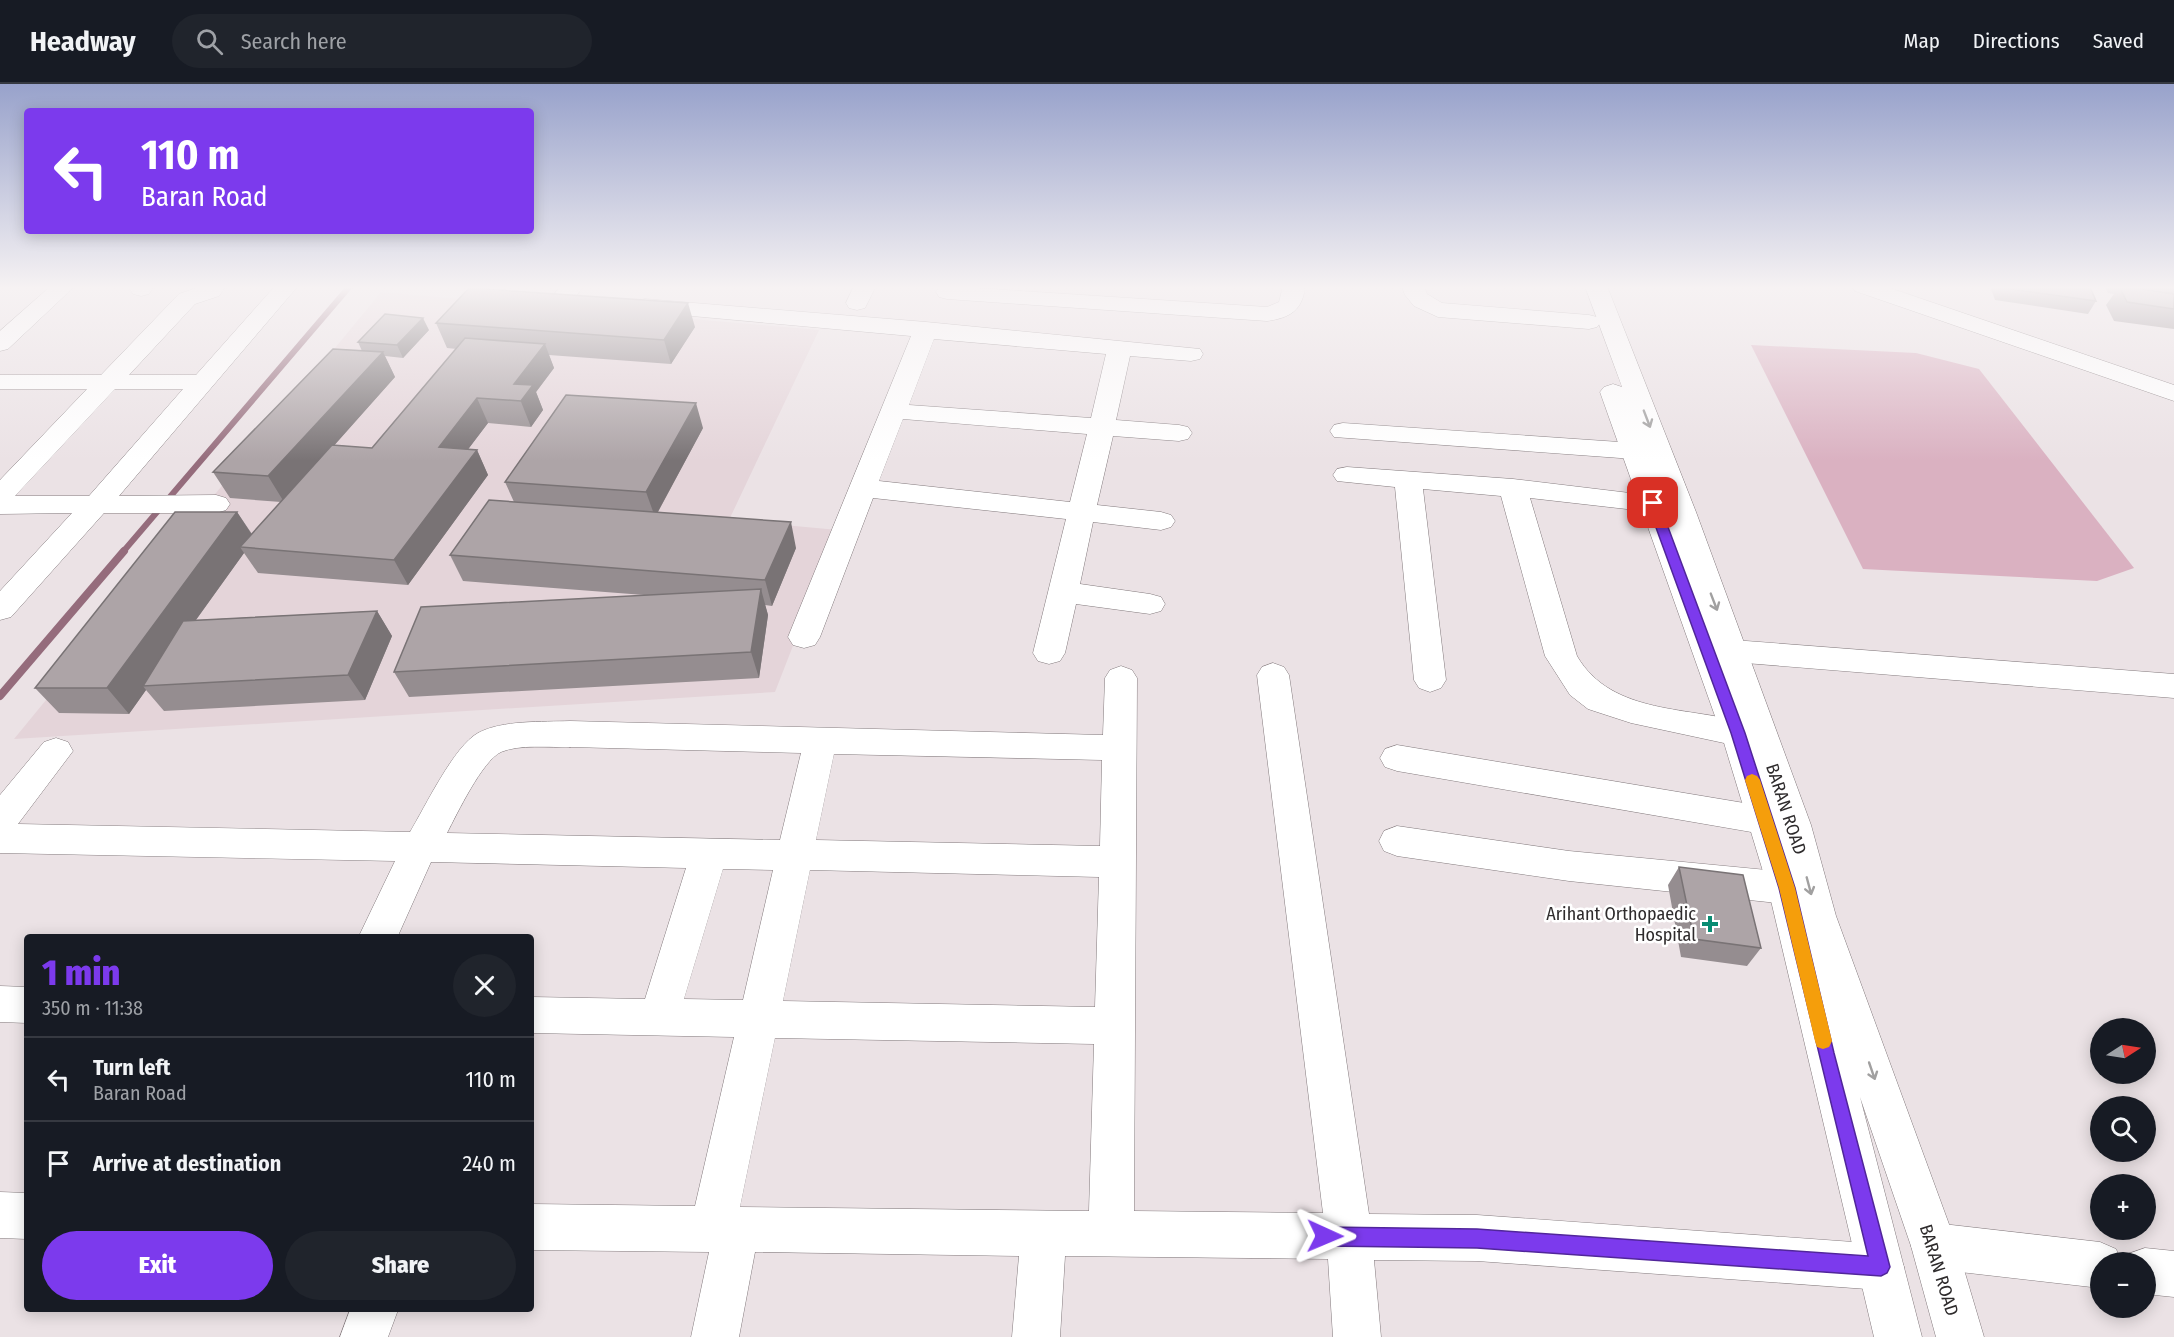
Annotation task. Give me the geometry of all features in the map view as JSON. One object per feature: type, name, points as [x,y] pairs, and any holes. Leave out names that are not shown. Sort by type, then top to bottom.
[{"type":"street","points":[[0,496],[145,344]]},
{"type":"street","points":[[5,599],[96,505],[236,344]]},
{"type":"street","points":[[804,637],[893,411],[922,344]]},
{"type":"street","points":[[1109,344],[1191,354]]},
{"type":"street","name":"BARAN ROAD","points":[[1597,344],[1738,733],[1779,822],[1817,916],[1934,1246],[1959,1337]]},
{"type":"street","name":"BARAN ROAD","points":[[1618,344],[1733,651],[1779,822],[1787,888],[1898,1337]]},
{"type":"street","points":[[2033,344],[2174,393]]},
{"type":"street","points":[[2068,344],[2174,379]]},
{"type":"street","points":[[1049,653],[1120,347]]},
{"type":"street","points":[[0,382],[204,382]]},
{"type":"street","points":[[893,411],[1179,433]]},
{"type":"street","points":[[1343,431],[1634,451]]},
{"type":"street","points":[[1347,475],[1513,488],[1653,503]]},
{"type":"street","points":[[1408,479],[1430,680]]},
{"type":"street","points":[[863,488],[1161,520]]},
{"type":"street","points":[[1513,488],[1561,656],[1572,678],[1599,699],[1641,713],[1738,733]]},
{"type":"street","points":[[0,505],[216,504]]},
{"type":"street","points":[[1064,592],[1150,604]]},
{"type":"street","points":[[1733,651],[2174,686]]},
{"type":"street","points":[[1273,675],[1348,1237],[1357,1337]]},
{"type":"street","points":[[1111,1234],[1121,678]]},
{"type":"street","points":[[379,934],[420,847],[469,762],[489,742],[518,736],[570,734],[1120,748]]},
{"type":"street","points":[[715,1337],[724,1229],[759,1019],[820,742]]},
{"type":"street","points":[[0,820],[56,751]]},
{"type":"street","points":[[1397,758],[1779,822]]},
{"type":"street","points":[[0,838],[1118,862]]},
{"type":"street","points":[[1397,841],[1569,866],[1787,888]]},
{"type":"street","points":[[659,1017],[709,853]]},
{"type":"street","points":[[0,1004],[24,1005]]},
{"type":"street","points":[[534,1015],[1115,1026]]},
{"type":"street","points":[[0,1215],[24,1216]]},
{"type":"street","points":[[534,1227],[1477,1238],[1881,1267]]},
{"type":"street","points":[[1036,1337],[1044,1233]]},
{"type":"street","points":[[1934,1246],[2090,1264]]},
{"type":"street","points":[[2156,1272],[2174,1274]]},
{"type":"street","points":[[364,1337],[373,1312]]},
{"type":"shaded area","points":[[338,344],[812,344],[729,520],[838,530],[775,692],[14,739]]},
{"type":"shaded area","points":[[1751,345],[1916,353],[1979,369],[2134,568],[2097,581],[1863,569]]},
{"type":"building","points":[[460,344],[545,344],[514,384],[533,385],[521,401],[477,398],[439,447],[477,450],[394,560],[240,547],[332,445],[372,448]]},
{"type":"building","points":[[333,349],[383,352],[268,476],[213,472]]},
{"type":"building","points":[[566,395],[696,403],[646,492],[505,482]]},
{"type":"building","points":[[489,500],[791,522],[765,580],[450,555]]},
{"type":"building","points":[[175,512],[237,512],[107,688],[35,688]]},
{"type":"building","points":[[761,589],[751,652],[394,672],[421,607]]},
{"type":"building","points":[[377,611],[348,675],[143,686],[183,621]]},
{"type":"building","points":[[1679,867],[1743,875],[1761,948],[1694,939]]},
{"type":"waterway","points":[[122,553],[300,344]]},
{"type":"waterway","points":[[0,696],[124,551]]},
{"type":"slow traffic","points":[[1752,780],[1787,888],[1823,1041]]},
{"type":"place","name":"Arihant Orthopaedic Hospital","points":[[1710,924]]},
{"type":"route","points":[[1325,1236],[1477,1238],[1881,1267],[1826,1053],[1787,888],[1738,733],[1653,503]]}]
